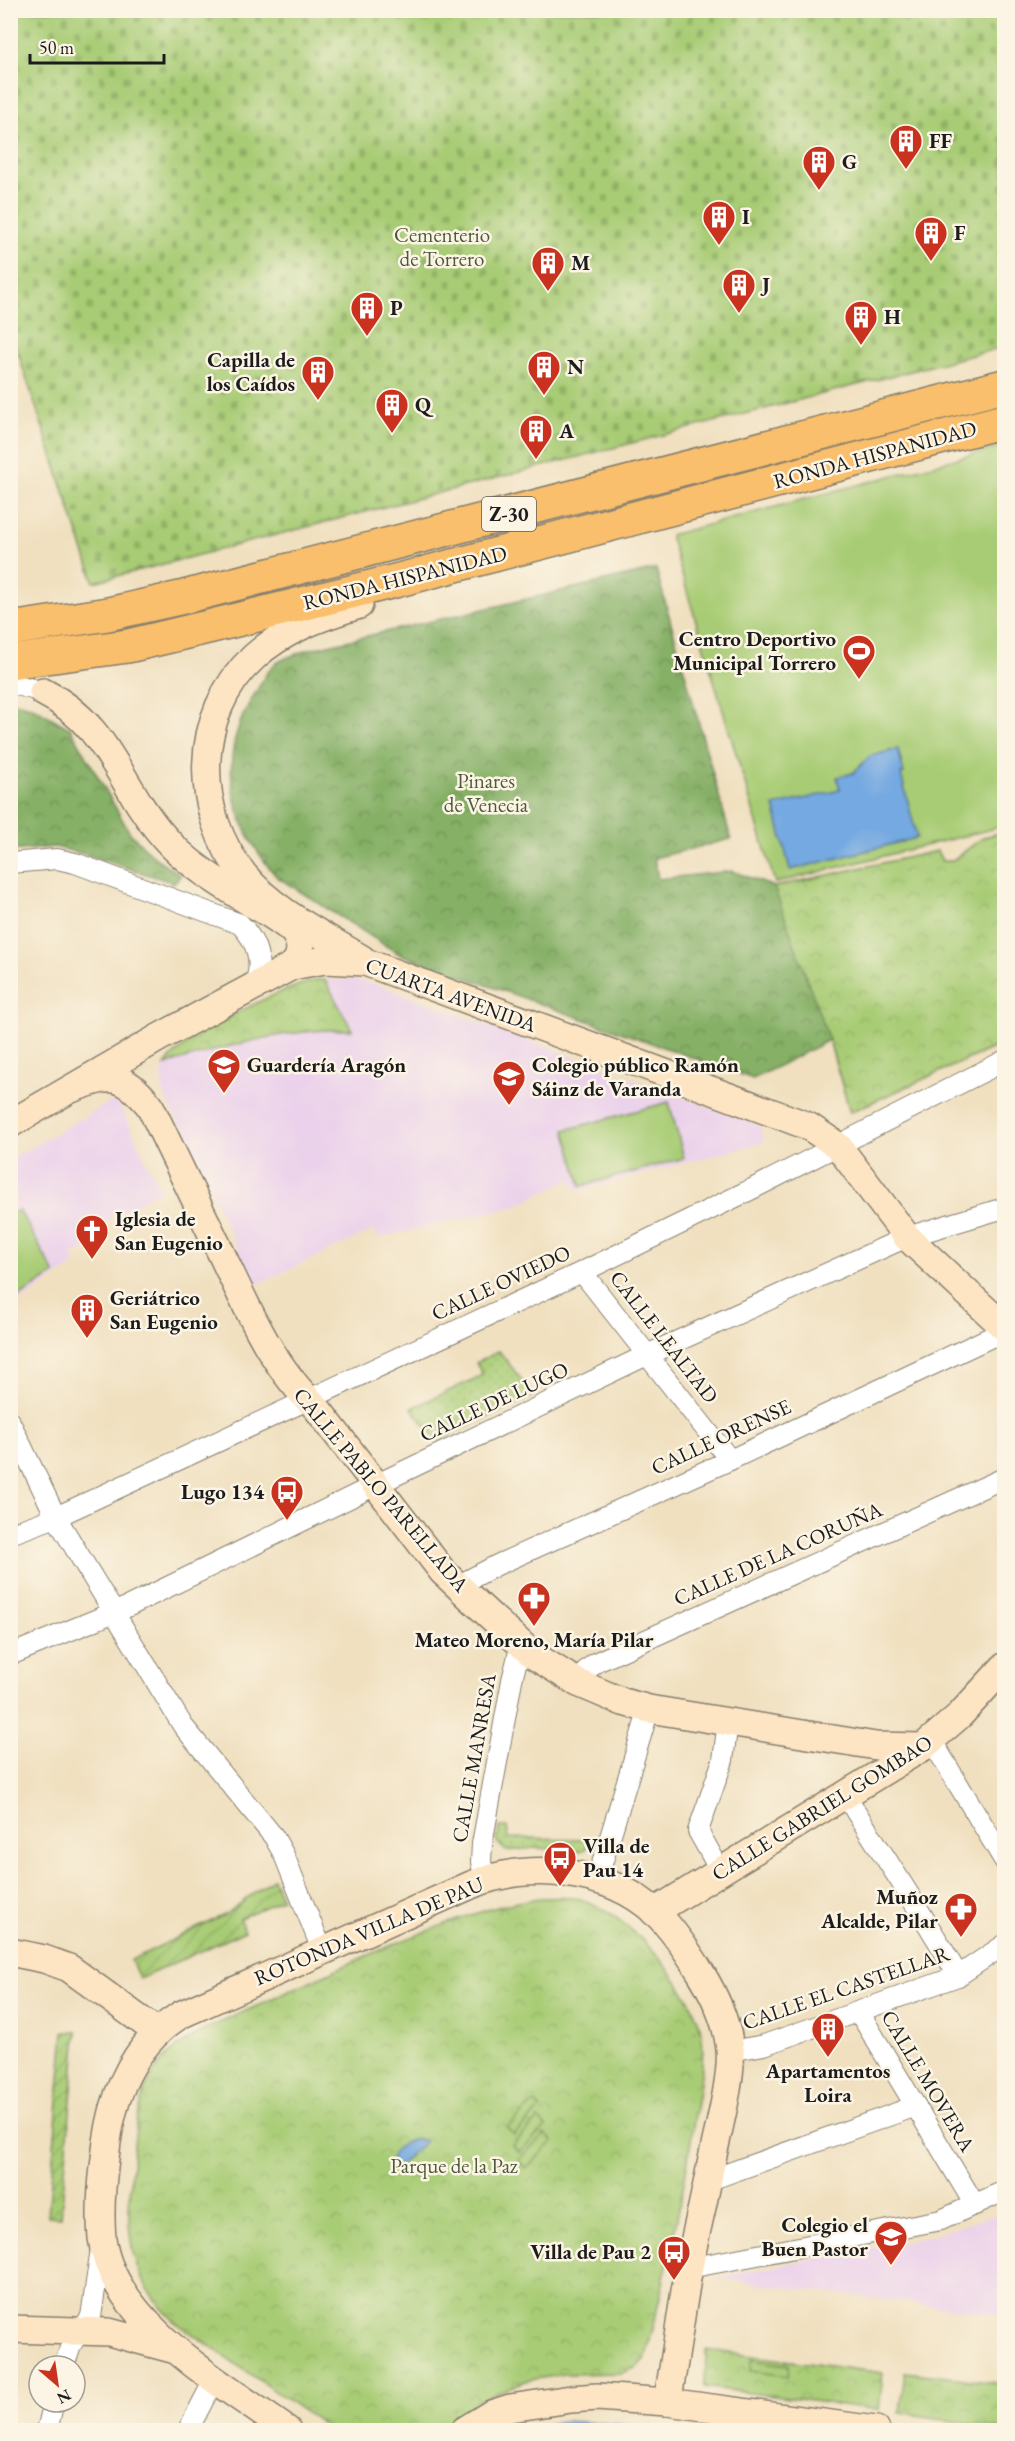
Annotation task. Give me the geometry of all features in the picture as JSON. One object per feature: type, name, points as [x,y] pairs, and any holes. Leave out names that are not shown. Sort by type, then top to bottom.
[{"type":"highway","name":"RONDA HISPANIDAD","points":[[10,628],[108,614],[184,597],[1005,386]]},
{"type":"highway","name":"RONDA HISPANIDAD","points":[[10,662],[128,646],[395,581],[1005,421]]},
{"type":"street","points":[[365,962],[279,908],[244,875],[225,847],[213,818],[206,789],[206,761],[210,735],[225,693],[238,673],[254,657],[269,645],[311,621],[372,600],[395,581]]},
{"type":"street","points":[[10,684],[43,692],[72,709],[87,723],[101,740],[132,793],[165,839],[201,870],[293,931],[299,942],[300,952],[292,966]]},
{"type":"street","points":[[10,863],[41,860],[67,861],[222,915],[240,924],[251,936],[257,950],[260,965],[254,986]]},
{"type":"street","name":"CUARTA AVENIDA","points":[[10,1124],[177,1028],[292,966],[325,960],[365,962],[808,1126],[824,1135],[838,1146],[907,1237],[1005,1327]]},
{"type":"street","name":"CALLE PABLO PARELLADA","points":[[150,1106],[146,1081],[151,1058],[157,1047],[177,1028]]},
{"type":"street","name":"CALLE OVIEDO","points":[[10,1534],[56,1517],[582,1272],[1005,1061]]},
{"type":"street","name":"CALLE PABLO PARELLADA","points":[[71,1089],[94,1080],[121,1080],[135,1087],[150,1106],[247,1306],[290,1380],[316,1407],[443,1572],[546,1664],[578,1683],[623,1702],[649,1709],[876,1746],[928,1744]]},
{"type":"street","name":"CALLE DE LUGO","points":[[10,1655],[115,1613],[649,1354],[907,1237],[1005,1208]]},
{"type":"street","name":"CALLE LEALTAD","points":[[582,1272],[649,1354],[730,1460]]},
{"type":"street","name":"CALLE ORENSE","points":[[457,1586],[497,1565],[730,1460],[1005,1331]]},
{"type":"street","points":[[10,1422],[56,1517],[183,1726],[274,1837],[284,1855],[322,1950]]},
{"type":"street","name":"CALLE DE LA CORUÑA","points":[[578,1683],[597,1662],[1005,1478]]},
{"type":"street","name":"CALLE MANRESA","points":[[485,1880],[481,1862],[482,1844],[508,1699],[521,1644]]},
{"type":"street","name":"CALLE GABRIEL GOMBAO","points":[[654,1912],[928,1744],[1000,1681]]},
{"type":"street","points":[[597,1880],[649,1709]]},
{"type":"street","points":[[721,1872],[698,1831],[723,1760],[728,1722]]},
{"type":"street","points":[[928,1744],[1005,1860]]},
{"type":"street","points":[[846,1796],[888,1865],[907,1890],[958,1976]]},
{"type":"street","name":"ROTONDA VILLA DE PAU","points":[[68,2354],[91,2317],[102,2239],[103,2172],[112,2111],[126,2075],[157,2032],[180,2015],[322,1950],[485,1880],[540,1872],[597,1880],[623,1890],[654,1912],[682,1944],[706,1981],[726,2028],[730,2051],[726,2087],[689,2268],[667,2402]]},
{"type":"street","name":"CALLE EL CASTELLAR","points":[[730,2051],[764,2045],[958,1976],[1005,1945]]},
{"type":"street","points":[[10,1952],[44,1959],[69,1968],[157,2032]]},
{"type":"street","name":"CALLE MOVERA","points":[[859,2012],[975,2205]]},
{"type":"street","points":[[707,2181],[916,2106]]},
{"type":"street","points":[[689,2268],[941,2220],[1005,2190]]},
{"type":"street","name":"ROTONDA VILLA DE PAU","points":[[102,2239],[110,2266],[126,2296],[148,2324],[176,2350],[287,2430]]},
{"type":"street","points":[[10,2329],[120,2334],[176,2350]]},
{"type":"street","points":[[188,2430],[215,2378]]},
{"type":"street","points":[[465,2430],[501,2410],[597,2397],[636,2398],[876,2430]]},
{"type":"street","points":[[47,2430],[51,2414]]},
{"type":"shaded area","name":"Colegio público Ramón Sáinz de Varanda","points":[[325,980],[354,980],[379,985],[760,1126],[764,1142],[577,1191],[571,1179],[513,1207],[378,1238],[373,1230],[255,1285],[163,1091],[162,1075],[165,1065],[229,1045],[274,1035],[325,1029],[351,1030]]},
{"type":"shaded area","points":[[112,1101],[119,1103],[160,1190],[102,1223],[109,1237],[72,1255],[75,1264],[11,1308],[11,1159]]},
{"type":"shaded area","name":"Colegio el Buen Pastor","points":[[1004,2211],[1004,2315],[715,2278],[932,2236]]},
{"type":"green space","name":"Cementerio de Torrero","points":[[10,11],[1004,11],[1004,347],[94,582],[11,332]]},
{"type":"green space","name":"Centro Deportivo Municipal Torrero","points":[[1004,446],[1004,826],[775,883],[670,535]]},
{"type":"green space","name":"Pinares de Venecia","points":[[656,569],[731,839],[654,858],[658,879],[732,871],[774,887],[937,851],[942,861],[953,860],[984,837],[1004,832],[1004,1043],[850,1112],[829,1040],[753,1079],[399,954],[277,877],[261,856],[238,811],[233,788],[232,764],[235,740],[243,716],[266,674],[277,663],[307,650]]},
{"type":"green space","points":[[11,701],[31,706],[71,729],[130,833],[154,857],[181,875],[174,883],[55,847],[11,851]]},
{"type":"green space","points":[[1004,832],[1004,1043],[850,1112],[829,1040],[774,887],[937,851],[942,861],[953,860],[984,837]]},
{"type":"green space","points":[[317,980],[325,980],[352,1030],[281,1035],[234,1045],[165,1065],[193,1040],[235,1014],[280,992]]},
{"type":"green space","points":[[669,1102],[684,1158],[581,1186],[565,1130]]},
{"type":"green space","points":[[19,1210],[55,1274],[11,1302],[11,1214]]},
{"type":"green space","points":[[499,1351],[534,1396],[437,1441],[412,1408],[483,1375],[476,1363]]},
{"type":"green space","points":[[499,1827],[507,1827],[509,1838],[595,1839],[591,1845],[581,1851],[535,1848],[506,1851],[497,1842]]},
{"type":"green space","points":[[273,1879],[282,1899],[240,1918],[245,1931],[139,1979],[131,1960],[226,1914]]},
{"type":"green space","name":"Parque de la Paz","points":[[539,1898],[580,1899],[598,1906],[637,1935],[656,1954],[687,1997],[697,2018],[702,2037],[702,2071],[679,2210],[645,2358],[637,2367],[622,2373],[564,2374],[525,2381],[479,2401],[439,2430],[331,2430],[178,2324],[152,2296],[143,2281],[132,2249],[129,2213],[136,2126],[145,2091],[151,2076],[170,2053],[207,2029],[415,1936],[484,1911]]},
{"type":"green space","points":[[64,2032],[77,2032],[61,2217],[48,2216]]},
{"type":"green space","points":[[534,2102],[541,2109],[514,2135],[507,2128]]},
{"type":"green space","points":[[539,2119],[546,2127],[519,2152],[512,2145]]},
{"type":"green space","points":[[545,2134],[553,2142],[526,2168],[518,2160]]},
{"type":"green space","points":[[706,2350],[883,2373],[879,2410],[705,2387]]},
{"type":"green space","points":[[752,2360],[789,2365],[788,2376],[751,2371]]},
{"type":"green space","points":[[905,2372],[1004,2384],[1004,2430],[900,2412]]},
{"type":"water","points":[[898,749],[904,773],[901,774],[917,838],[790,870],[774,806],[840,790],[837,777],[853,773],[870,756]]},
{"type":"water","points":[[414,2138],[426,2141],[391,2172],[391,2160],[395,2151]]},
{"type":"water","points":[[562,2421],[617,2424],[667,2430],[524,2430]]},
{"type":"place","name":"FF","points":[[906,170]]},
{"type":"place","name":"G","points":[[819,191]]},
{"type":"place","name":"I","points":[[719,246]]},
{"type":"place","name":"F","points":[[931,262]]},
{"type":"place","name":"M","points":[[548,292]]},
{"type":"place","name":"J","points":[[739,314]]},
{"type":"place","name":"P","points":[[367,337]]},
{"type":"place","name":"H","points":[[861,346]]},
{"type":"place","name":"N","points":[[544,396]]},
{"type":"place","name":"Capilla de los Caídos","points":[[318,401]]},
{"type":"place","name":"Q","points":[[392,434]]},
{"type":"place","name":"A","points":[[536,460]]},
{"type":"place","name":"Centro Deportivo Municipal Torrero","points":[[859,680]]},
{"type":"place","name":"Guardería Aragón","points":[[224,1094]]},
{"type":"place","name":"Colegio público Ramón Sáinz de Varanda","points":[[509,1106]]},
{"type":"place","name":"Iglesia de San Eugenio","points":[[92,1260]]},
{"type":"place","name":"Geriátrico San Eugenio","points":[[87,1339]]},
{"type":"place","name":"Lugo 134","points":[[287,1521]]},
{"type":"place","name":"Mateo Moreno, María Pilar","points":[[534,1627]]},
{"type":"place","name":"Villa de Pau 14","points":[[560,1887]]},
{"type":"place","name":"Muñoz Alcalde, Pilar","points":[[961,1938]]},
{"type":"place","name":"Apartamentos Loira","points":[[828,2058]]},
{"type":"place","name":"Colegio el Buen Pastor","points":[[891,2266]]},
{"type":"place","name":"Villa de Pau 2","points":[[674,2281]]}]
